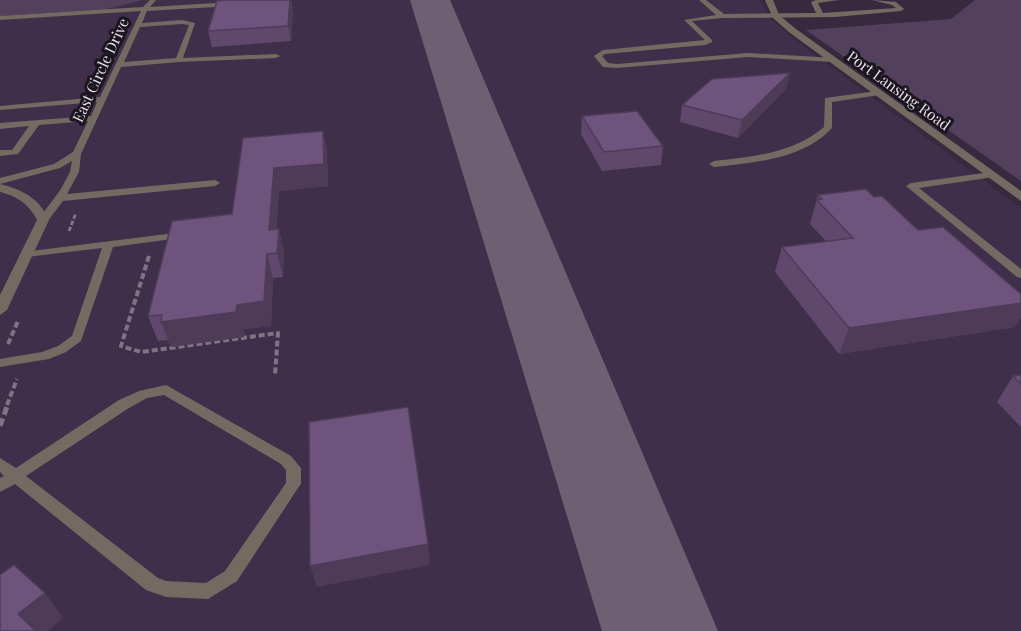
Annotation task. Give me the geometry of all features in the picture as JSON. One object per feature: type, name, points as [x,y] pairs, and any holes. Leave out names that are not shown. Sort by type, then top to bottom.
[{"type":"street","name":"Port Lansing Road","points":[[769,0],[776,16],[793,31],[1021,197]]},
{"type":"street","points":[[0,188],[27,198],[39,209],[43,220],[0,310]]},
{"type":"lane","name":"East Circle Drive","points":[[43,220],[60,198],[78,163],[77,154],[145,9],[153,0]]},
{"type":"lane","points":[[702,0],[722,16]]},
{"type":"lane","points":[[820,14],[814,2],[836,0]]},
{"type":"lane","points":[[833,60],[748,55],[617,66],[606,65],[598,56],[603,52],[705,43],[710,40],[687,20],[722,16],[835,15],[901,9],[894,3],[875,0]]},
{"type":"lane","points":[[0,18],[236,3]]},
{"type":"lane","points":[[138,25],[182,22],[193,24],[179,60]]},
{"type":"lane","points":[[119,65],[276,56]]},
{"type":"lane","points":[[714,164],[791,152],[815,141],[828,128],[828,100],[877,93]]},
{"type":"lane","points":[[0,108],[104,99]]},
{"type":"lane","points":[[0,126],[95,118]]},
{"type":"lane","points":[[0,153],[15,152],[36,123]]},
{"type":"lane","points":[[0,181],[57,166],[77,154]]},
{"type":"lane","points":[[991,175],[911,186],[1021,275]]},
{"type":"lane","points":[[60,198],[215,183]]},
{"type":"lane","points":[[27,254],[191,234]]},
{"type":"lane","points":[[0,363],[44,356],[62,350],[77,338],[110,244]]},
{"type":"lane","points":[[0,464],[15,476],[152,584],[166,589],[208,591],[231,576],[293,484],[294,468],[286,459],[166,390],[144,394],[124,404],[15,476],[0,486]]},
{"type":"path","points":[[151,249],[121,346],[141,352],[278,333],[275,375]]},
{"type":"shaded area","points":[[0,0],[760,0],[770,18],[795,40],[1021,208],[1021,631],[0,631]]},
{"type":"shaded area","points":[[0,0],[143,0],[102,10],[0,16]]},
{"type":"shaded area","points":[[975,0],[1021,0],[1021,181],[806,30],[951,19]]},
{"type":"building","points":[[290,0],[288,26],[208,31],[217,1]]},
{"type":"building","points":[[790,73],[742,120],[682,105],[712,79]]},
{"type":"building","points":[[637,111],[663,146],[604,152],[582,116]]},
{"type":"building","points":[[323,131],[324,164],[274,168],[269,230],[279,229],[277,253],[267,254],[264,301],[237,305],[236,312],[161,322],[162,315],[148,316],[172,221],[232,214],[243,138]]},
{"type":"building","points":[[866,189],[874,197],[882,196],[918,230],[943,227],[1021,294],[1021,303],[849,328],[782,247],[853,238],[817,200],[822,199],[818,195]]},
{"type":"building","points":[[1021,375],[1021,384],[1013,376]]},
{"type":"building","points":[[408,407],[428,544],[310,566],[309,422]]},
{"type":"building","points":[[14,565],[45,593],[18,614],[36,631],[0,631],[0,575]]},
{"type":"taxiway","points":[[430,0],[660,631]]}]
